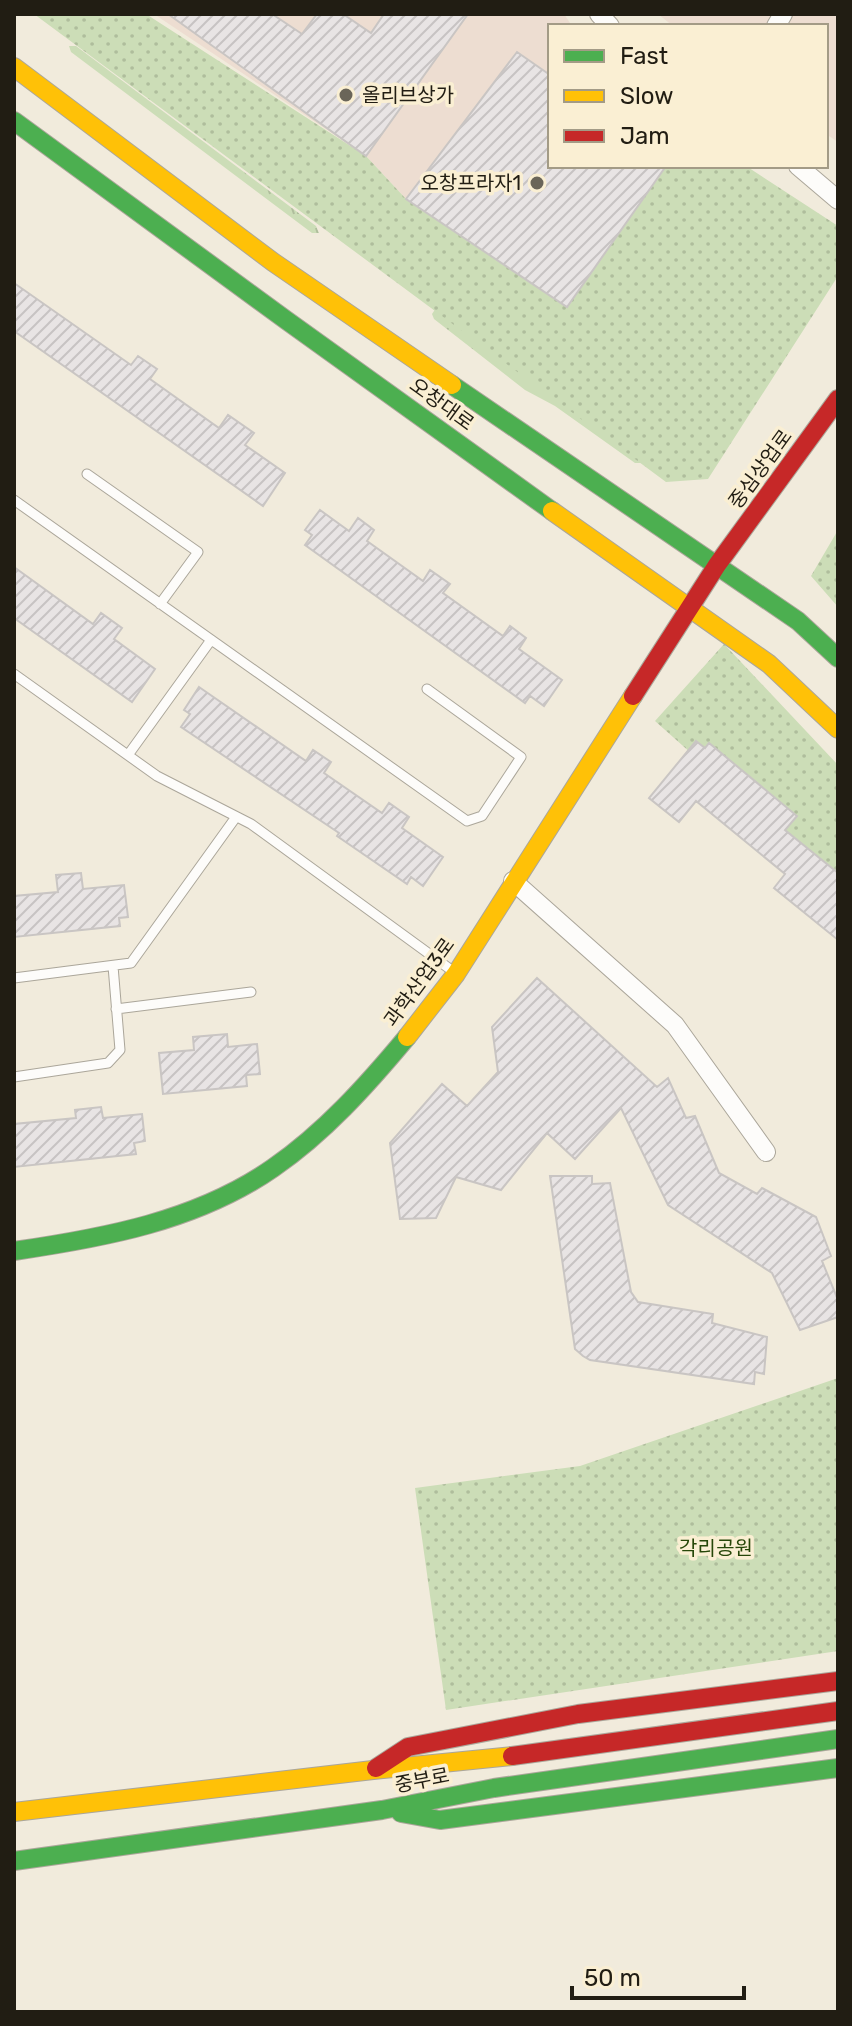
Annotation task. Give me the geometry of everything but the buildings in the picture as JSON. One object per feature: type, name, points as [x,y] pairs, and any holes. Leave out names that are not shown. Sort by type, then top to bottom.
[{"type":"main road","name":"오창대로","points":[[14,67],[273,262],[798,621],[838,658]]},
{"type":"main road","name":"오창대로","points":[[14,121],[299,329],[769,664],[838,729]]},
{"type":"main road","name":"중심상업로","points":[[717,565],[838,399]]},
{"type":"main road","name":"과학산업3로","points":[[14,1251],[131,1230],[221,1196],[271,1168],[319,1130],[356,1095],[409,1035],[456,974],[717,565]]},
{"type":"main road","points":[[373,1770],[408,1747],[578,1714],[838,1681]]},
{"type":"main road","name":"중부로","points":[[14,1812],[373,1770],[478,1761],[838,1711]]},
{"type":"main road","name":"중부로","points":[[14,1861],[382,1810],[494,1788],[838,1739]]},
{"type":"main road","points":[[382,1810],[440,1820],[838,1768]]},
{"type":"street","points":[[801,168],[838,200]]},
{"type":"street","points":[[804,168],[838,181]]},
{"type":"street","points":[[513,881],[675,1025],[766,1152]]},
{"type":"lane","points":[[87,474],[198,552],[160,604]]},
{"type":"lane","points":[[14,500],[467,821],[482,816],[521,757],[427,689]]},
{"type":"lane","points":[[128,755],[211,640]]},
{"type":"lane","points":[[14,674],[157,776],[251,824],[456,974]]},
{"type":"lane","points":[[14,978],[131,963],[236,817]]},
{"type":"lane","points":[[14,1077],[108,1063],[120,1050],[113,966]]},
{"type":"lane","points":[[116,1009],[251,992]]},
{"type":"shaded area","points":[[154,14],[564,14],[571,24],[548,24],[548,168],[663,168],[567,307],[406,199],[366,156]]},
{"type":"shaded area","points":[[658,14],[838,14],[838,142],[828,135],[828,24],[670,24]]},
{"type":"green space","points":[[34,14],[146,14],[366,156],[406,199],[567,307],[663,168],[749,168],[838,226],[838,276],[708,479],[666,482]]},
{"type":"green space","points":[[69,46],[76,46],[316,226],[319,233],[312,233],[71,52]]},
{"type":"green space","points":[[436,308],[644,463],[635,463],[555,406],[525,390],[434,319],[432,314]]},
{"type":"green space","points":[[838,530],[838,607],[811,576]]},
{"type":"green space","points":[[724,644],[838,765],[838,884],[655,721]]},
{"type":"green space","name":"각리공원","points":[[838,1378],[838,1651],[446,1710],[415,1488],[580,1466]]},
{"type":"traffic: fast","points":[[14,121],[552,511]]},
{"type":"traffic: fast","points":[[452,385],[798,621],[838,658]]},
{"type":"traffic: fast","points":[[14,1251],[81,1240],[148,1224],[213,1202],[244,1186],[292,1154],[327,1124],[407,1037]]},
{"type":"traffic: fast","points":[[14,1861],[382,1810],[494,1788],[838,1739]]},
{"type":"traffic: fast","points":[[401,1813],[440,1820],[838,1768]]},
{"type":"traffic: slow","points":[[14,67],[273,262],[452,385]]},
{"type":"traffic: slow","points":[[552,511],[769,664],[838,729]]},
{"type":"traffic: slow","points":[[407,1037],[456,974],[633,696]]},
{"type":"traffic: slow","points":[[14,1812],[512,1756]]},
{"type":"traffic: jam","points":[[633,696],[717,565],[838,399]]},
{"type":"traffic: jam","points":[[376,1768],[408,1747],[578,1714],[838,1681]]},
{"type":"traffic: jam","points":[[512,1756],[838,1711]]},
{"type":"place","name":"올리브상가","points":[[346,95]]},
{"type":"place","name":"오창프라자1","points":[[537,183]]}]
